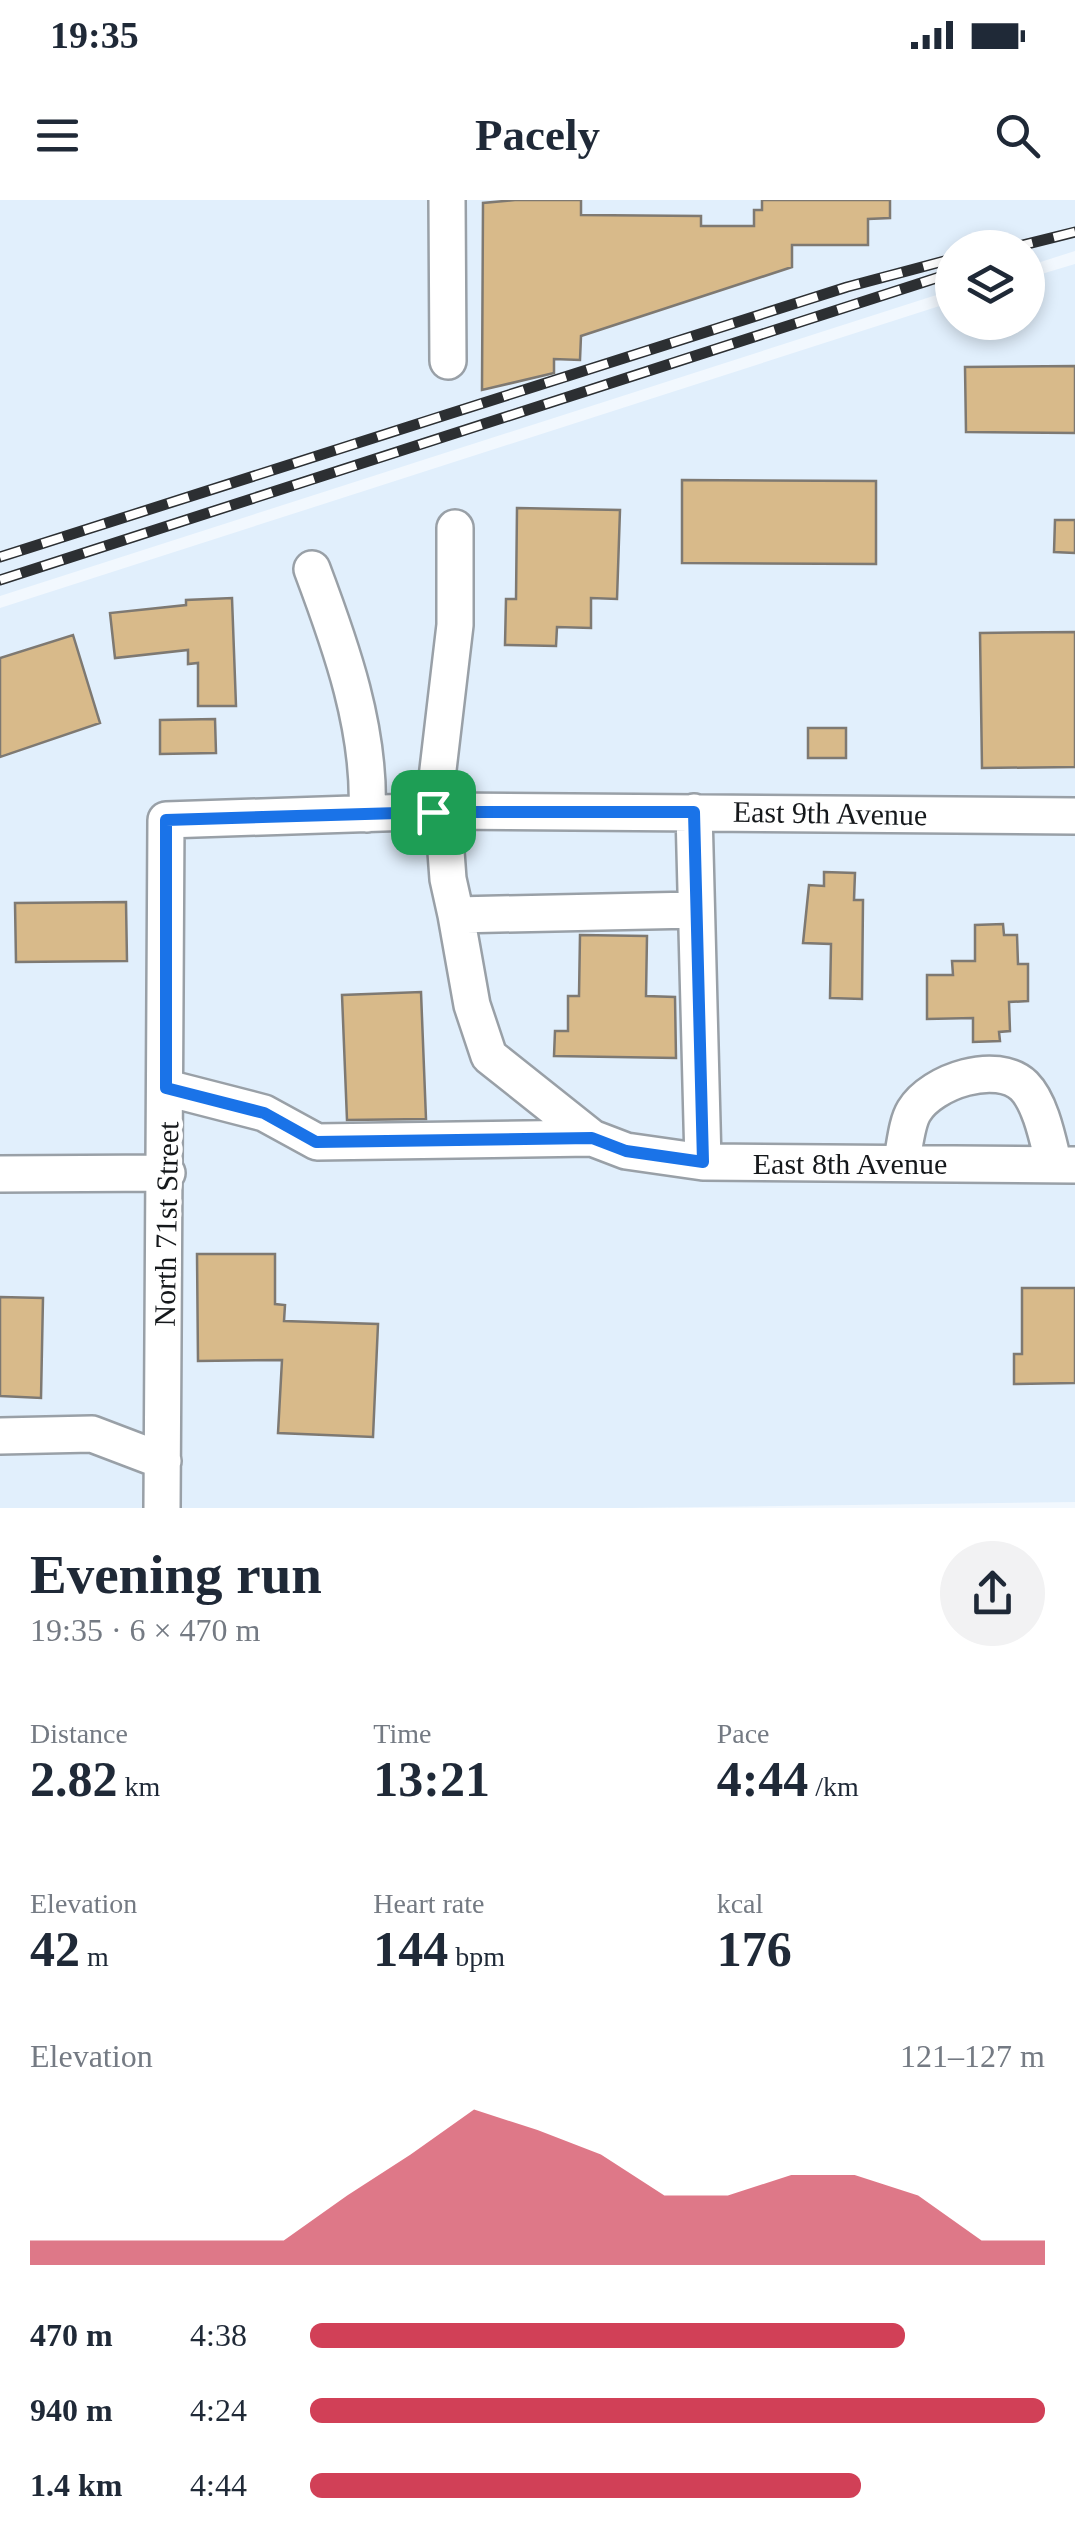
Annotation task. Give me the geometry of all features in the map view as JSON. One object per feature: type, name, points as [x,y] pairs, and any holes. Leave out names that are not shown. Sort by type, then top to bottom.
[{"type":"street","points":[[447,200],[448,361]]},
{"type":"street","points":[[456,528],[455,625],[438,811],[472,1005],[489,1056],[592,1138]]},
{"type":"street","points":[[312,569],[340,643],[361,734],[369,782],[367,814]]},
{"type":"street","name":"East 9th Avenue","points":[[166,820],[438,811],[1075,816]]},
{"type":"street","points":[[694,812],[703,1162]]},
{"type":"street","name":"North 71st Street","points":[[162,1508],[167,1173],[166,820]]},
{"type":"street","points":[[456,915],[695,910]]},
{"type":"street","points":[[901,1164],[913,1112],[934,1091],[959,1080],[1009,1075],[1026,1087],[1064,1165]]},
{"type":"street","points":[[166,1088],[264,1113],[316,1142],[592,1138]]},
{"type":"street","name":"East 8th Avenue","points":[[592,1138],[626,1151],[703,1162],[1064,1165]]},
{"type":"street","points":[[0,1174],[167,1173]]},
{"type":"street","points":[[0,1436],[92,1434],[163,1461]]},
{"type":"shaded area","points":[[0,200],[435,200],[436,375],[460,374],[459,200],[1075,200],[1075,251],[1045,261],[1045,230],[935,230],[935,295],[0,596]]},
{"type":"shaded area","points":[[1075,264],[1075,1502],[630,1508],[0,1508],[0,608],[935,307],[935,340],[1045,340],[1045,273]]},
{"type":"building","points":[[581,200],[581,215],[701,216],[701,226],[754,226],[754,210],[762,210],[762,200],[890,200],[890,218],[868,219],[868,245],[792,245],[792,267],[581,336],[580,360],[554,359],[554,373],[482,390],[483,203]]},
{"type":"building","points":[[1075,366],[1075,433],[966,432],[965,367]]},
{"type":"building","points":[[682,480],[876,481],[876,564],[682,563]]},
{"type":"building","points":[[517,508],[620,510],[617,599],[591,598],[591,628],[557,627],[556,646],[505,645],[506,599],[516,599]]},
{"type":"building","points":[[1055,520],[1075,520],[1075,553],[1054,552]]},
{"type":"building","points":[[232,598],[236,706],[198,706],[198,663],[188,664],[188,650],[115,658],[110,613],[186,605],[186,600]]},
{"type":"building","points":[[1075,632],[1075,767],[982,768],[980,633]]},
{"type":"building","points":[[73,635],[100,723],[0,757],[0,658]]},
{"type":"building","points":[[215,719],[216,753],[160,754],[160,720]]},
{"type":"building","points":[[808,728],[846,728],[846,758],[808,758]]},
{"type":"building","points":[[824,872],[855,873],[854,900],[863,900],[862,999],[830,998],[831,944],[803,943],[809,885],[824,886]]},
{"type":"building","points":[[126,902],[127,961],[16,962],[15,903]]},
{"type":"building","points":[[1003,924],[1004,935],[1017,935],[1018,964],[1028,964],[1028,1001],[1009,1002],[1010,1031],[999,1032],[1000,1041],[973,1042],[973,1018],[927,1019],[927,975],[953,975],[952,961],[975,961],[975,925]]},
{"type":"building","points":[[580,935],[647,936],[646,996],[675,997],[676,1058],[554,1056],[555,1031],[568,1031],[568,996],[579,996]]},
{"type":"building","points":[[421,992],[426,1119],[347,1120],[342,995]]},
{"type":"building","points":[[197,1254],[275,1254],[275,1304],[285,1305],[284,1321],[378,1324],[373,1437],[278,1433],[282,1360],[198,1361]]},
{"type":"building","points":[[1022,1288],[1075,1288],[1075,1383],[1014,1384],[1014,1354],[1022,1354]]},
{"type":"building","points":[[0,1297],[43,1298],[41,1398],[0,1396]]},
{"type":"railway","points":[[1045,240],[1075,232]]},
{"type":"railway","points":[[0,557],[847,287],[935,264]]},
{"type":"railway","points":[[0,580],[935,278]]},
{"type":"route","points":[[433,812],[694,812],[703,1162],[626,1151],[592,1138],[316,1142],[264,1113],[166,1088],[166,820],[433,812]]}]
